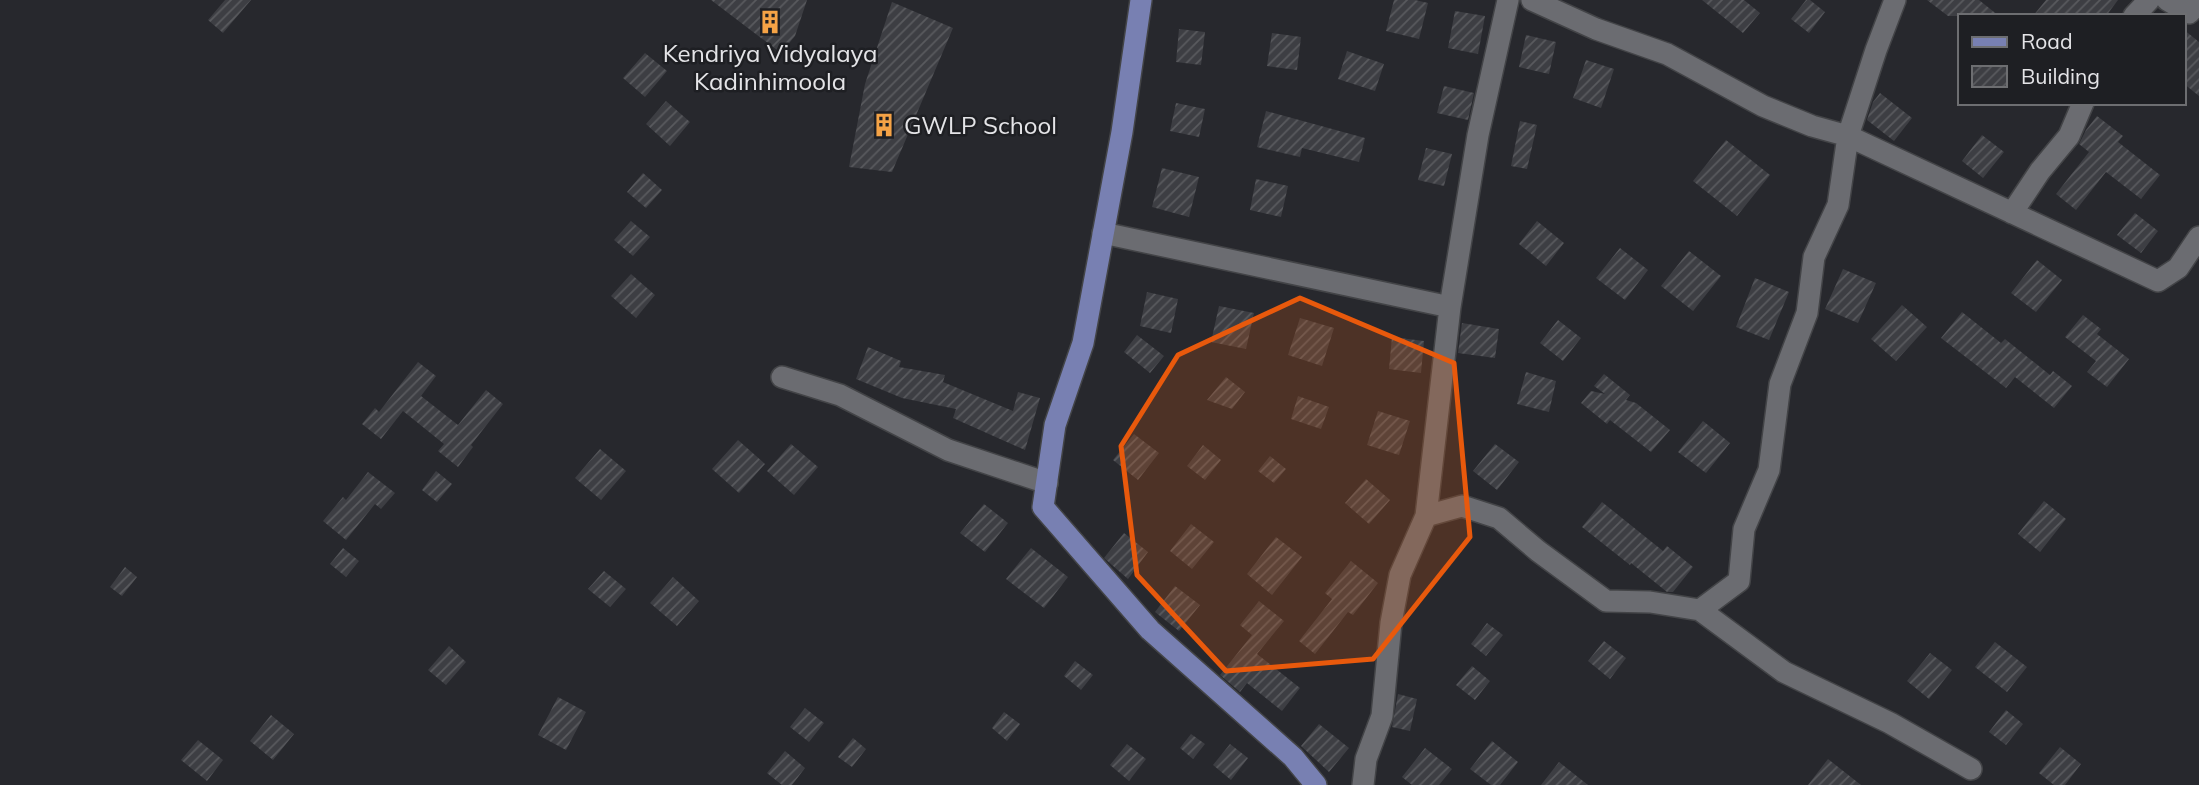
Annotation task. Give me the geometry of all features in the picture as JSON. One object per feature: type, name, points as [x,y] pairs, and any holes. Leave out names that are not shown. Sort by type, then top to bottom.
[{"type":"main road","points":[[1141,0],[1122,132],[1083,344],[1055,425],[1043,508],[1150,630],[1293,757],[1316,785]]},
{"type":"street","points":[[1363,785],[1366,759],[1382,716],[1391,624],[1400,575],[1426,516],[1450,307],[1478,135],[1508,0]]},
{"type":"street","points":[[1532,0],[1595,29],[1667,54],[1763,106],[1812,126],[1848,136],[2158,281],[2178,268],[2199,237]]},
{"type":"street","points":[[1700,610],[1739,581],[1744,529],[1769,470],[1780,384],[1807,313],[1814,257],[1838,205],[1848,136],[1895,0]]},
{"type":"street","points":[[2136,14],[2149,0]]},
{"type":"street","points":[[2167,0],[2189,13],[2199,3]]},
{"type":"street","points":[[2012,213],[2040,171],[2069,136],[2083,105]]},
{"type":"street","points":[[1103,233],[1450,307]]},
{"type":"street","points":[[782,377],[839,395],[948,450],[1046,483]]},
{"type":"street","points":[[1426,516],[1462,506],[1499,518],[1538,551],[1606,601],[1650,602],[1700,610],[1784,672],[1891,723],[1970,769]]},
{"type":"highlighted area","points":[[1300,298],[1454,363],[1470,537],[1373,659],[1226,671],[1137,575],[1121,446],[1178,355]]},
{"type":"building","points":[[225,0],[251,0],[223,33],[208,20]]},
{"type":"building","name":"Kendriya Vidyalaya Kadinhimoola","points":[[711,0],[807,0],[795,36],[781,53]]},
{"type":"building","points":[[1394,0],[1428,3],[1419,39],[1386,31]]},
{"type":"building","points":[[1702,0],[1744,0],[1760,13],[1743,33]]},
{"type":"building","points":[[1806,0],[1810,0],[1825,12],[1809,33],[1791,19]]},
{"type":"building","points":[[1927,0],[1979,0],[1996,14],[1958,14],[1948,16]]},
{"type":"building","points":[[2046,0],[2118,0],[2108,14],[2035,14]]},
{"type":"building","name":"GWLP School","points":[[892,2],[953,28],[892,172],[849,167],[865,84]]},
{"type":"building","points":[[1455,11],[1485,16],[1478,54],[1448,48]]},
{"type":"building","points":[[1179,29],[1205,32],[1201,65],[1176,62]]},
{"type":"building","points":[[2185,31],[2199,42],[2199,96],[2185,85]]},
{"type":"building","points":[[1272,33],[1301,37],[1297,70],[1267,66]]},
{"type":"building","points":[[1526,35],[1556,42],[1549,74],[1519,67]]},
{"type":"building","points":[[1347,51],[1384,64],[1375,91],[1338,79]]},
{"type":"building","points":[[645,53],[667,71],[645,97],[623,78]]},
{"type":"building","points":[[1586,60],[1614,69],[1601,108],[1573,98]]},
{"type":"building","points":[[1444,86],[1474,93],[1468,120],[1437,113]]},
{"type":"building","points":[[1880,93],[1912,118],[1894,141],[1867,120],[1873,102]]},
{"type":"building","points":[[666,101],[690,122],[670,146],[646,124]]},
{"type":"building","points":[[1176,103],[1205,109],[1199,137],[1170,131]]},
{"type":"building","points":[[1266,111],[1365,138],[1359,162],[1302,148],[1300,157],[1257,147]]},
{"type":"building","points":[[2097,116],[2123,136],[2118,142],[2160,175],[2141,199],[2106,172],[2076,210],[2056,194],[2089,152],[2079,144]]},
{"type":"building","points":[[1520,121],[1537,125],[1527,169],[1511,166]]},
{"type":"building","points":[[1982,135],[2004,152],[1983,178],[1962,161]]},
{"type":"building","points":[[1726,140],[1770,175],[1737,216],[1693,181]]},
{"type":"building","points":[[1426,148],[1452,154],[1444,186],[1418,180]]},
{"type":"building","points":[[1162,168],[1199,177],[1189,217],[1152,207]]},
{"type":"building","points":[[643,173],[662,190],[646,208],[627,192]]},
{"type":"building","points":[[1256,179],[1288,186],[1281,217],[1250,210]]},
{"type":"building","points":[[2135,213],[2158,231],[2141,253],[2117,235]]},
{"type":"building","points":[[631,221],[650,237],[633,256],[614,240]]},
{"type":"building","points":[[1537,221],[1564,243],[1546,266],[1519,244]]},
{"type":"building","points":[[1620,248],[1648,270],[1625,300],[1596,278]]},
{"type":"building","points":[[1689,251],[1721,276],[1693,311],[1661,286]]},
{"type":"building","points":[[2037,260],[2062,280],[2036,312],[2011,293]]},
{"type":"building","points":[[1843,269],[1876,283],[1858,323],[1825,309]]},
{"type":"building","points":[[631,274],[655,295],[636,318],[611,296]]},
{"type":"building","points":[[1755,278],[1789,292],[1769,340],[1736,327]]},
{"type":"building","points":[[1147,292],[1178,299],[1171,333],[1140,326]]},
{"type":"building","points":[[1902,305],[1927,327],[1896,361],[1871,339]]},
{"type":"building","points":[[1219,306],[1254,313],[1246,349],[1211,342]]},
{"type":"building","points":[[1962,312],[2001,343],[2005,339],[2050,375],[2053,371],[2072,386],[2054,408],[2015,377],[2006,388],[1941,338]]},
{"type":"building","points":[[2083,315],[2101,329],[2097,334],[2129,359],[2107,387],[2087,372],[2096,361],[2065,337]]},
{"type":"building","points":[[1300,318],[1334,328],[1322,366],[1288,355]]},
{"type":"building","points":[[1558,320],[1581,338],[1563,361],[1540,343]]},
{"type":"building","points":[[1462,323],[1499,329],[1495,358],[1458,353]]},
{"type":"building","points":[[1137,335],[1164,356],[1150,373],[1124,352]]},
{"type":"building","points":[[1392,337],[1424,341],[1421,373],[1389,369]]},
{"type":"building","points":[[868,347],[901,361],[899,367],[945,375],[943,382],[1013,411],[1018,392],[1040,398],[1025,450],[953,418],[956,409],[902,398],[856,379]]},
{"type":"building","points":[[418,362],[436,376],[421,396],[458,425],[486,390],[503,404],[471,445],[473,447],[458,467],[438,451],[444,444],[403,411],[381,439],[362,424],[375,408],[379,412]]},
{"type":"building","points":[[1526,372],[1556,381],[1549,412],[1517,404]]},
{"type":"building","points":[[1604,374],[1630,395],[1626,400],[1636,403],[1670,430],[1651,452],[1610,420],[1607,424],[1581,403],[1591,391],[1605,394],[1594,386]]},
{"type":"building","points":[[1226,377],[1245,392],[1232,409],[1207,400]]},
{"type":"building","points":[[1298,396],[1329,407],[1321,429],[1291,419]]},
{"type":"building","points":[[1378,411],[1410,421],[1399,455],[1367,445]]},
{"type":"building","points":[[1703,421],[1730,443],[1706,473],[1678,452]]},
{"type":"building","points":[[1134,434],[1159,453],[1138,480],[1113,460]]},
{"type":"building","points":[[738,440],[765,464],[739,493],[712,469]]},
{"type":"building","points":[[791,444],[818,467],[794,495],[767,471]]},
{"type":"building","points":[[1495,444],[1519,462],[1497,490],[1473,471]]},
{"type":"building","points":[[1203,445],[1221,460],[1205,480],[1187,466]]},
{"type":"building","points":[[600,449],[626,471],[601,500],[575,478]]},
{"type":"building","points":[[1270,456],[1286,469],[1274,483],[1258,471]]},
{"type":"building","points":[[436,471],[452,484],[437,502],[422,490]]},
{"type":"building","points":[[368,472],[395,493],[381,509],[375,504],[346,540],[323,521],[343,497],[346,500]]},
{"type":"building","points":[[1366,479],[1390,500],[1369,524],[1345,503]]},
{"type":"building","points":[[2044,501],[2066,519],[2040,552],[2018,534]]},
{"type":"building","points":[[1602,502],[1663,551],[1667,546],[1693,567],[1673,592],[1667,592],[1582,527]]},
{"type":"building","points":[[984,504],[1008,523],[985,552],[960,533]]},
{"type":"building","points":[[1191,524],[1214,542],[1192,569],[1170,551]]},
{"type":"building","points":[[1124,533],[1148,552],[1128,579],[1104,558]]},
{"type":"building","points":[[1276,537],[1302,557],[1272,595],[1247,574]]},
{"type":"building","points":[[343,548],[359,561],[346,577],[330,564]]},
{"type":"building","points":[[1031,548],[1068,577],[1044,608],[1006,579]]},
{"type":"building","points":[[1351,561],[1378,583],[1353,615],[1348,612],[1315,654],[1299,641],[1332,599],[1325,593]]},
{"type":"building","points":[[125,567],[137,577],[122,596],[110,587]]},
{"type":"building","points":[[604,571],[626,589],[610,607],[588,589]]},
{"type":"building","points":[[673,577],[699,601],[677,626],[650,603]]},
{"type":"building","points":[[1175,586],[1200,605],[1179,631],[1155,612]]},
{"type":"building","points":[[1259,601],[1284,621],[1257,654],[1300,688],[1282,711],[1247,683],[1240,692],[1220,675],[1252,635],[1240,625]]},
{"type":"building","points":[[1487,623],[1503,635],[1486,656],[1471,644]]},
{"type":"building","points":[[1604,641],[1626,658],[1610,679],[1588,661]]},
{"type":"building","points":[[1995,642],[2027,667],[2007,692],[1975,667]]},
{"type":"building","points":[[449,646],[466,662],[446,685],[428,670]]},
{"type":"building","points":[[1930,653],[1952,670],[1929,699],[1907,681]]},
{"type":"building","points":[[1075,661],[1093,675],[1081,690],[1064,676]]},
{"type":"building","points":[[1472,666],[1490,681],[1475,700],[1456,685]]},
{"type":"building","points":[[1398,694],[1417,699],[1410,731],[1392,727]]},
{"type":"building","points":[[558,697],[586,712],[566,750],[538,735]]},
{"type":"building","points":[[805,708],[824,723],[809,742],[790,727]]},
{"type":"building","points":[[2006,710],[2023,724],[2006,745],[1989,732]]},
{"type":"building","points":[[1004,712],[1020,724],[1007,741],[992,728]]},
{"type":"building","points":[[271,715],[294,734],[273,760],[250,741]]},
{"type":"building","points":[[1319,724],[1349,748],[1329,772],[1301,746]]},
{"type":"building","points":[[1191,734],[1205,744],[1193,759],[1180,748]]},
{"type":"building","points":[[853,738],[866,749],[852,767],[838,757]]},
{"type":"building","points":[[198,740],[223,760],[207,781],[181,760]]},
{"type":"building","points":[[1492,741],[1518,762],[1500,785],[1491,785],[1470,769]]},
{"type":"building","points":[[1127,744],[1146,759],[1129,781],[1110,765]]},
{"type":"building","points":[[1230,744],[1248,758],[1231,780],[1213,765]]},
{"type":"building","points":[[2060,747],[2081,764],[2065,785],[2054,785],[2039,773]]},
{"type":"building","points":[[1425,748],[1452,769],[1439,785],[1412,785],[1402,777]]},
{"type":"building","points":[[785,751],[805,768],[792,785],[782,785],[767,773]]},
{"type":"building","points":[[1828,759],[1861,785],[1808,785]]},
{"type":"building","points":[[1559,762],[1588,785],[1541,785]]},
{"type":"place","name":"Kendriya Vidyalaya Kadinhimoola","points":[[770,22]]},
{"type":"place","name":"GWLP School","points":[[884,125]]}]
